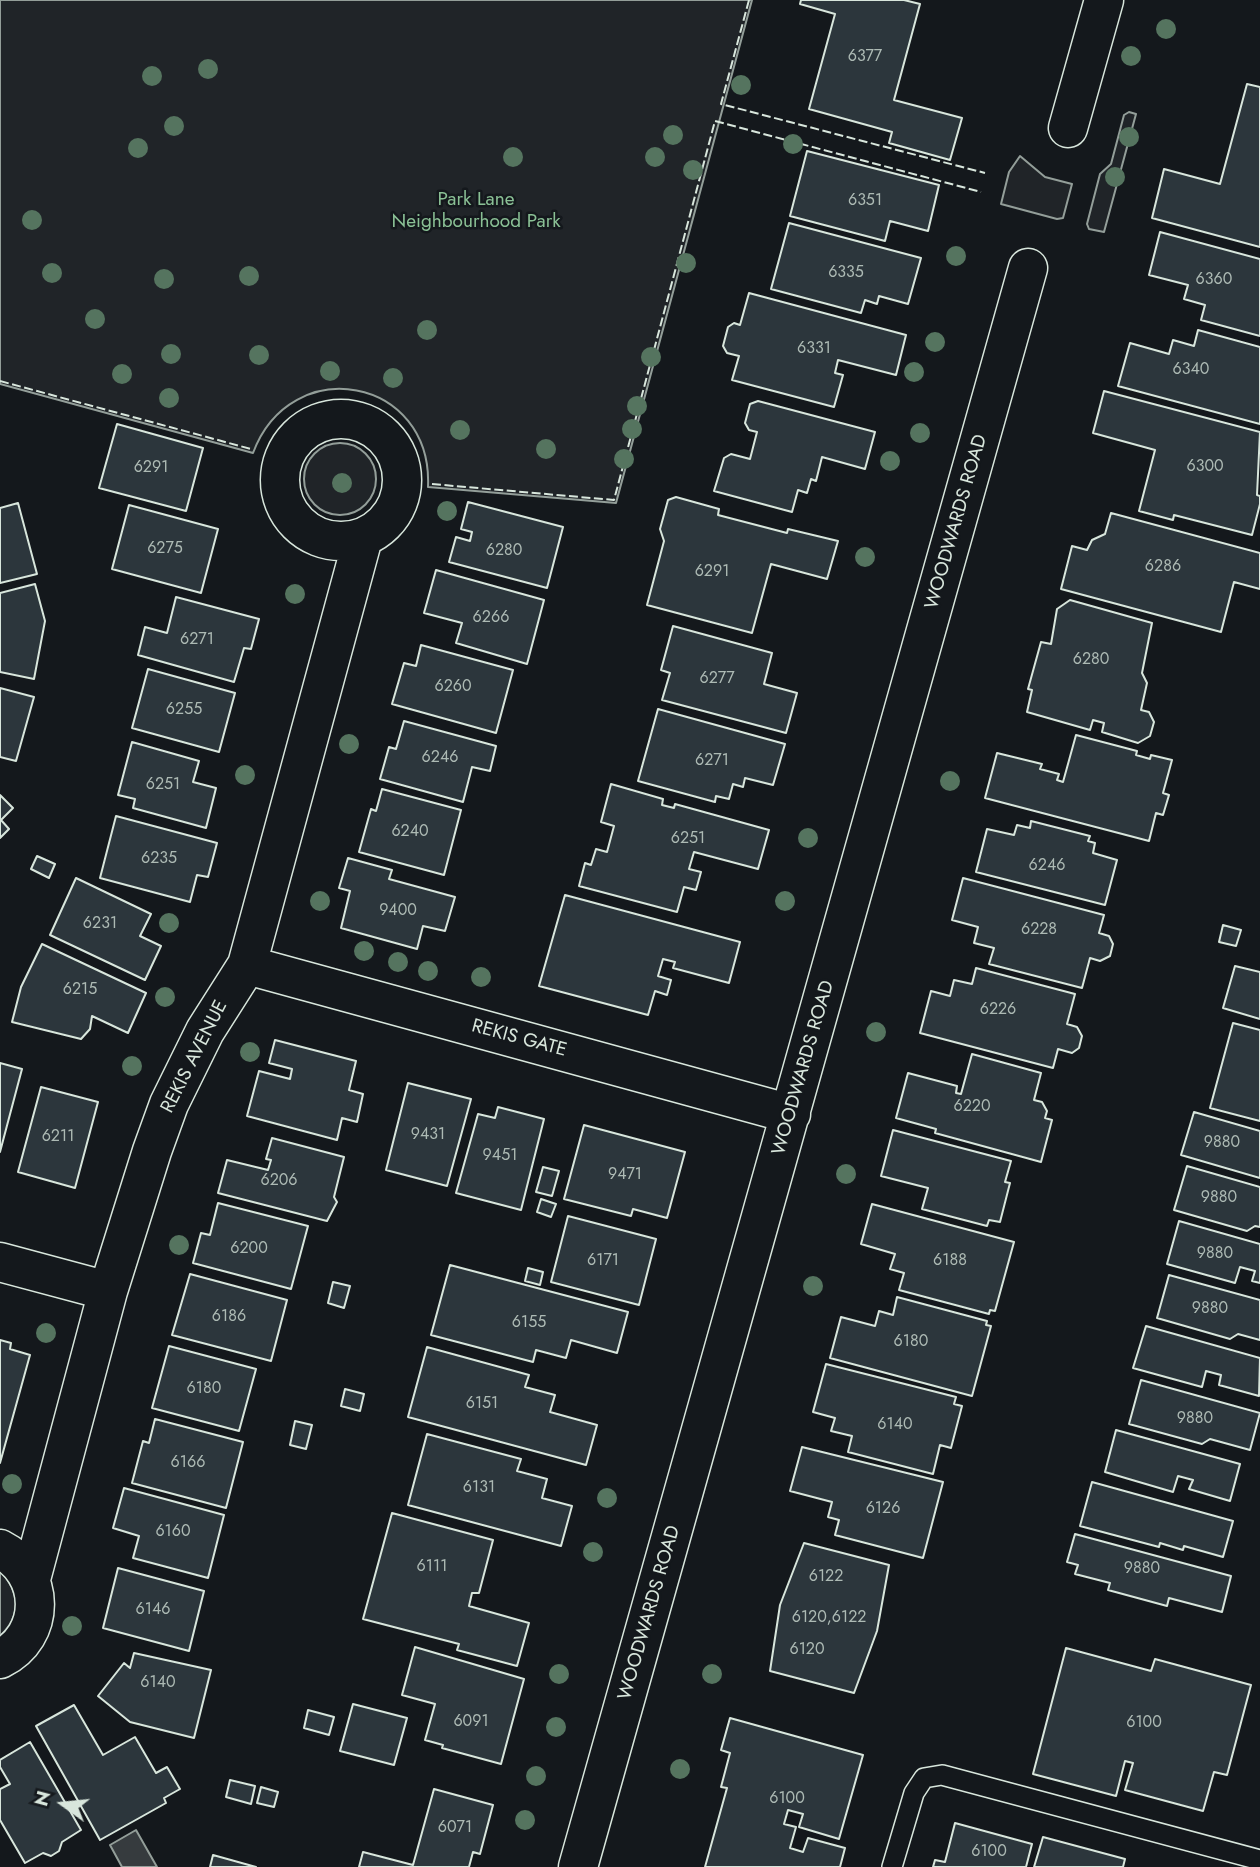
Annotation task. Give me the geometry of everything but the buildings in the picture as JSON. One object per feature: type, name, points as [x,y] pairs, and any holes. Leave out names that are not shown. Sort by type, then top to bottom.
[{"type":"street","points":[[1068,128],[1104,0]]},
{"type":"street","name":"WOODWARDS ROAD","points":[[578,1867],[1028,268]]},
{"type":"street","name":"REKIS AVENUE","points":[[0,1659],[20,1644],[31,1627],[36,1608],[31,1579],[108,1292],[142,1179],[169,1104],[218,1007],[247,965],[363,538]]},
{"type":"street","name":"REKIS GATE","points":[[247,965],[791,1114]]},
{"type":"street","points":[[0,1262],[108,1292]]},
{"type":"street","points":[[0,1549],[20,1563],[31,1579]]},
{"type":"lane","points":[[892,1867],[914,1793],[924,1778],[942,1775],[1260,1860]]},
{"type":"green space","name":"Park Lane Neighbourhood Park","points":[[0,0],[752,0],[616,503],[428,487],[423,450],[408,421],[385,401],[357,390],[326,390],[297,400],[272,421],[253,453],[0,384]]},
{"type":"green space","points":[[1129,112],[1136,114],[1104,232],[1089,229],[1087,224],[1100,174],[1111,164],[1124,115]]},
{"type":"green space","points":[[1020,156],[1045,177],[1072,184],[1063,218],[1057,219],[1001,204],[1009,172]]},
{"type":"green space","points":[[347,443],[366,453],[374,465],[374,493],[366,505],[354,513],[333,515],[314,505],[306,493],[304,472],[314,453],[326,445]]},
{"type":"green space","points":[[0,1571],[12,1587],[16,1604],[12,1620],[0,1636]]},
{"type":"shaded area","points":[[136,1830],[157,1867],[122,1867],[110,1845]]},
{"type":"fence","points":[[749,0],[721,104],[985,173]]},
{"type":"fence","points":[[432,484],[614,500],[715,121],[981,192]]},
{"type":"fence","points":[[0,381],[251,449]]}]
